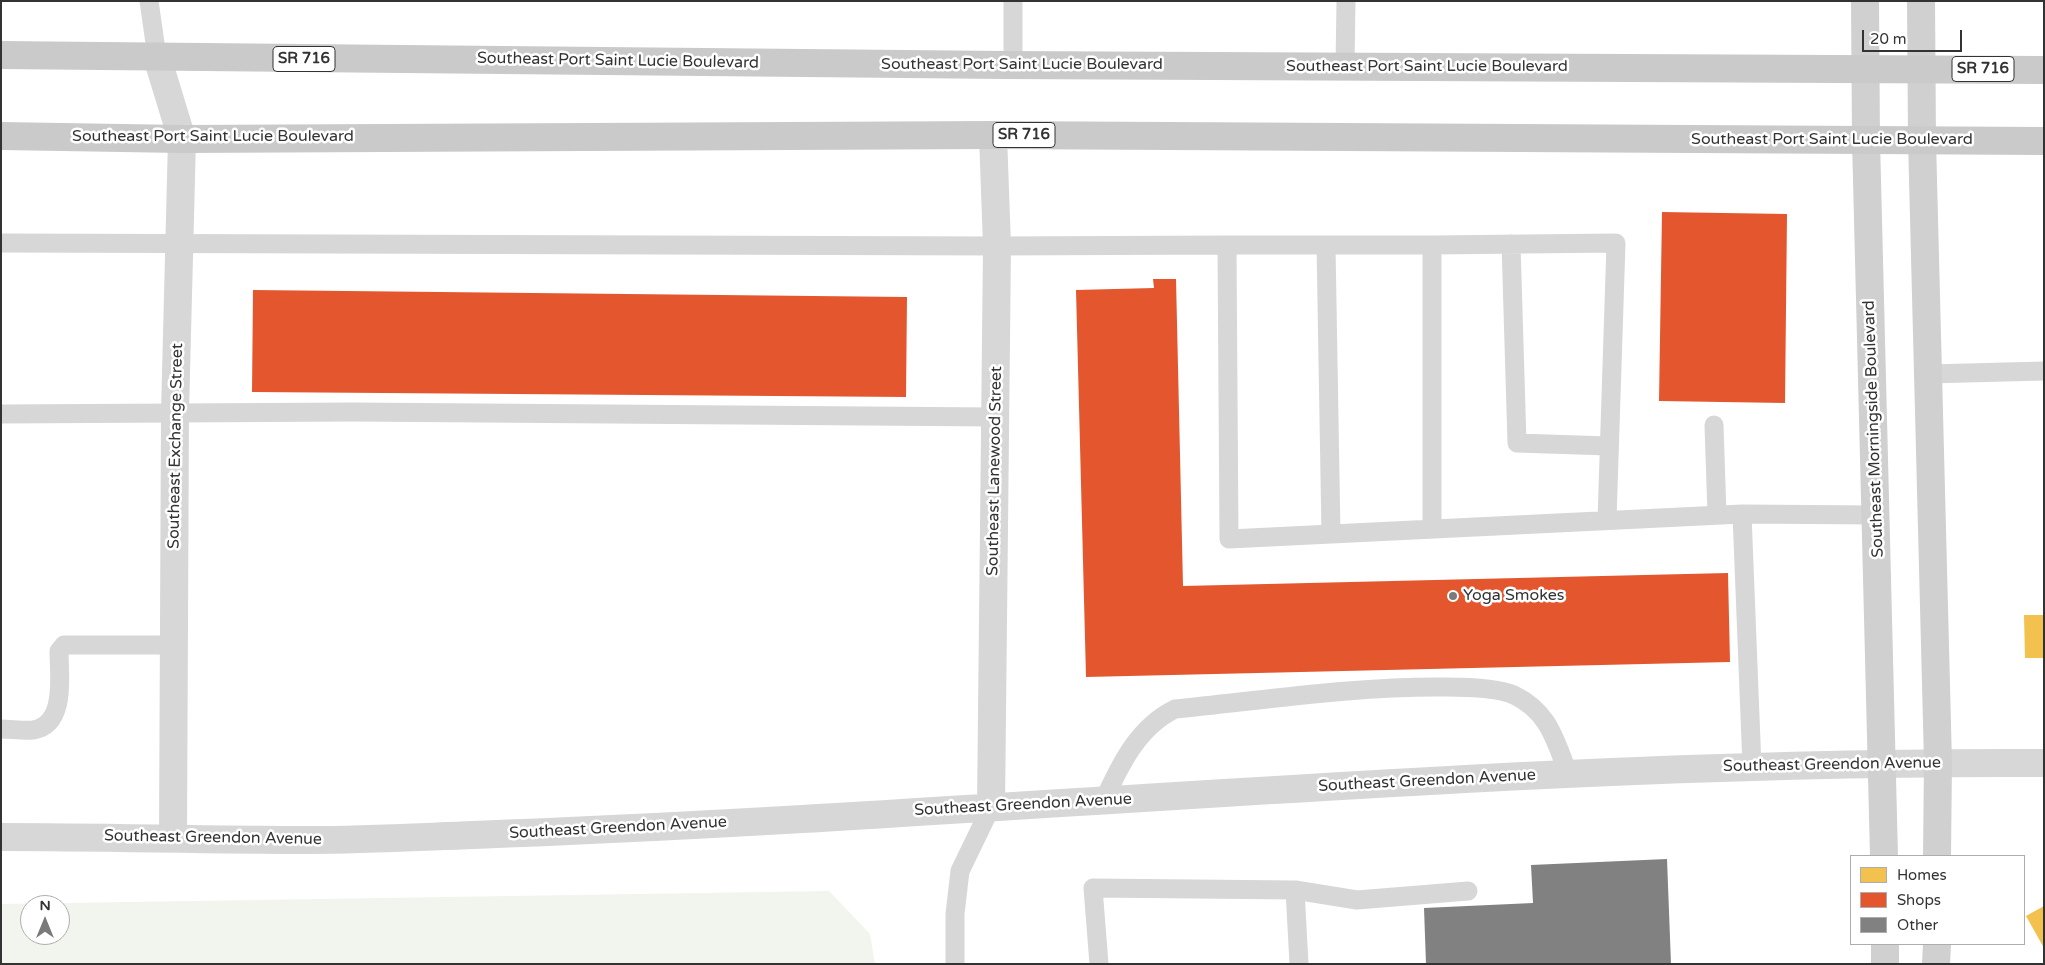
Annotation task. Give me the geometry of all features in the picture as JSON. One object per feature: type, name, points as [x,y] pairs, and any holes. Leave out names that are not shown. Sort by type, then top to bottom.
[{"type":"main road","name":"Southeast Port Saint Lucie Boulevard","points":[[1,56],[1013,65],[2044,70]]},
{"type":"main road","name":"Southeast Port Saint Lucie Boulevard","points":[[1,136],[182,138],[993,135],[2044,141]]},
{"type":"street","name":"Southeast Morningside Boulevard","points":[[1865,1],[1866,140],[1884,855]]},
{"type":"street","points":[[1922,1],[1922,140],[1938,762],[1938,855]]},
{"type":"street","name":"Southeast Exchange Street","points":[[157,57],[182,138],[176,412],[173,837]]},
{"type":"street","name":"Southeast Lanewood Street","points":[[991,807],[996,246],[993,135]]},
{"type":"street","name":"Southeast Greendon Avenue","points":[[1,837],[173,837],[314,840],[479,835],[713,824],[1568,774],[1938,762],[2044,763]]},
{"type":"street","points":[[1885,964],[1886,945]]},
{"type":"street","points":[[1936,964],[1937,945]]},
{"type":"lane","points":[[149,1],[157,57]]},
{"type":"lane","points":[[1013,1],[1013,65]]},
{"type":"lane","points":[[1344,66],[1346,1]]},
{"type":"lane","points":[[1,243],[180,242],[996,246],[1616,243],[1607,520]]},
{"type":"lane","points":[[1511,244],[1517,443],[1609,446]]},
{"type":"lane","points":[[1227,245],[1229,539],[1742,514],[1876,515]]},
{"type":"lane","points":[[1326,245],[1331,534]]},
{"type":"lane","points":[[1432,245],[1432,529]]},
{"type":"lane","points":[[1928,374],[2044,372]]},
{"type":"lane","points":[[1,414],[176,412],[995,417]]},
{"type":"lane","points":[[1714,425],[1717,515]]},
{"type":"lane","points":[[1742,514],[1752,767]]},
{"type":"lane","points":[[1,729],[34,730],[45,725],[56,710],[60,697],[59,651],[64,645],[174,645]]},
{"type":"lane","points":[[1104,800],[1119,767],[1147,728],[1160,716],[1175,709],[1399,686],[1472,687],[1513,695],[1535,710],[1550,726],[1568,774]]},
{"type":"lane","points":[[955,964],[955,914],[960,871],[991,807]]},
{"type":"lane","points":[[1099,964],[1093,888],[1295,890],[1357,900],[1468,891]]},
{"type":"lane","points":[[1295,890],[1299,964]]},
{"type":"shaded area","points":[[829,891],[870,934],[875,964],[1,964],[1,904],[20,904],[20,945],[70,945],[70,903]]},
{"type":"building: Homes","points":[[2024,615],[2044,615],[2044,658],[2025,658]]},
{"type":"building: Homes","points":[[2044,906],[2044,948],[2026,916]]},
{"type":"building: Shops","points":[[1662,212],[1787,214],[1785,403],[1659,401]]},
{"type":"building: Shops","points":[[1153,279],[1176,279],[1183,586],[1728,573],[1730,662],[1086,677],[1076,290],[1154,288]]},
{"type":"building: Shops","points":[[253,290],[907,297],[906,397],[252,392]]},
{"type":"building: Other","points":[[1667,859],[1671,964],[1426,964],[1424,908],[1533,903],[1531,865]]},
{"type":"place","name":"Yoga Smokes","points":[[1453,596]]}]
